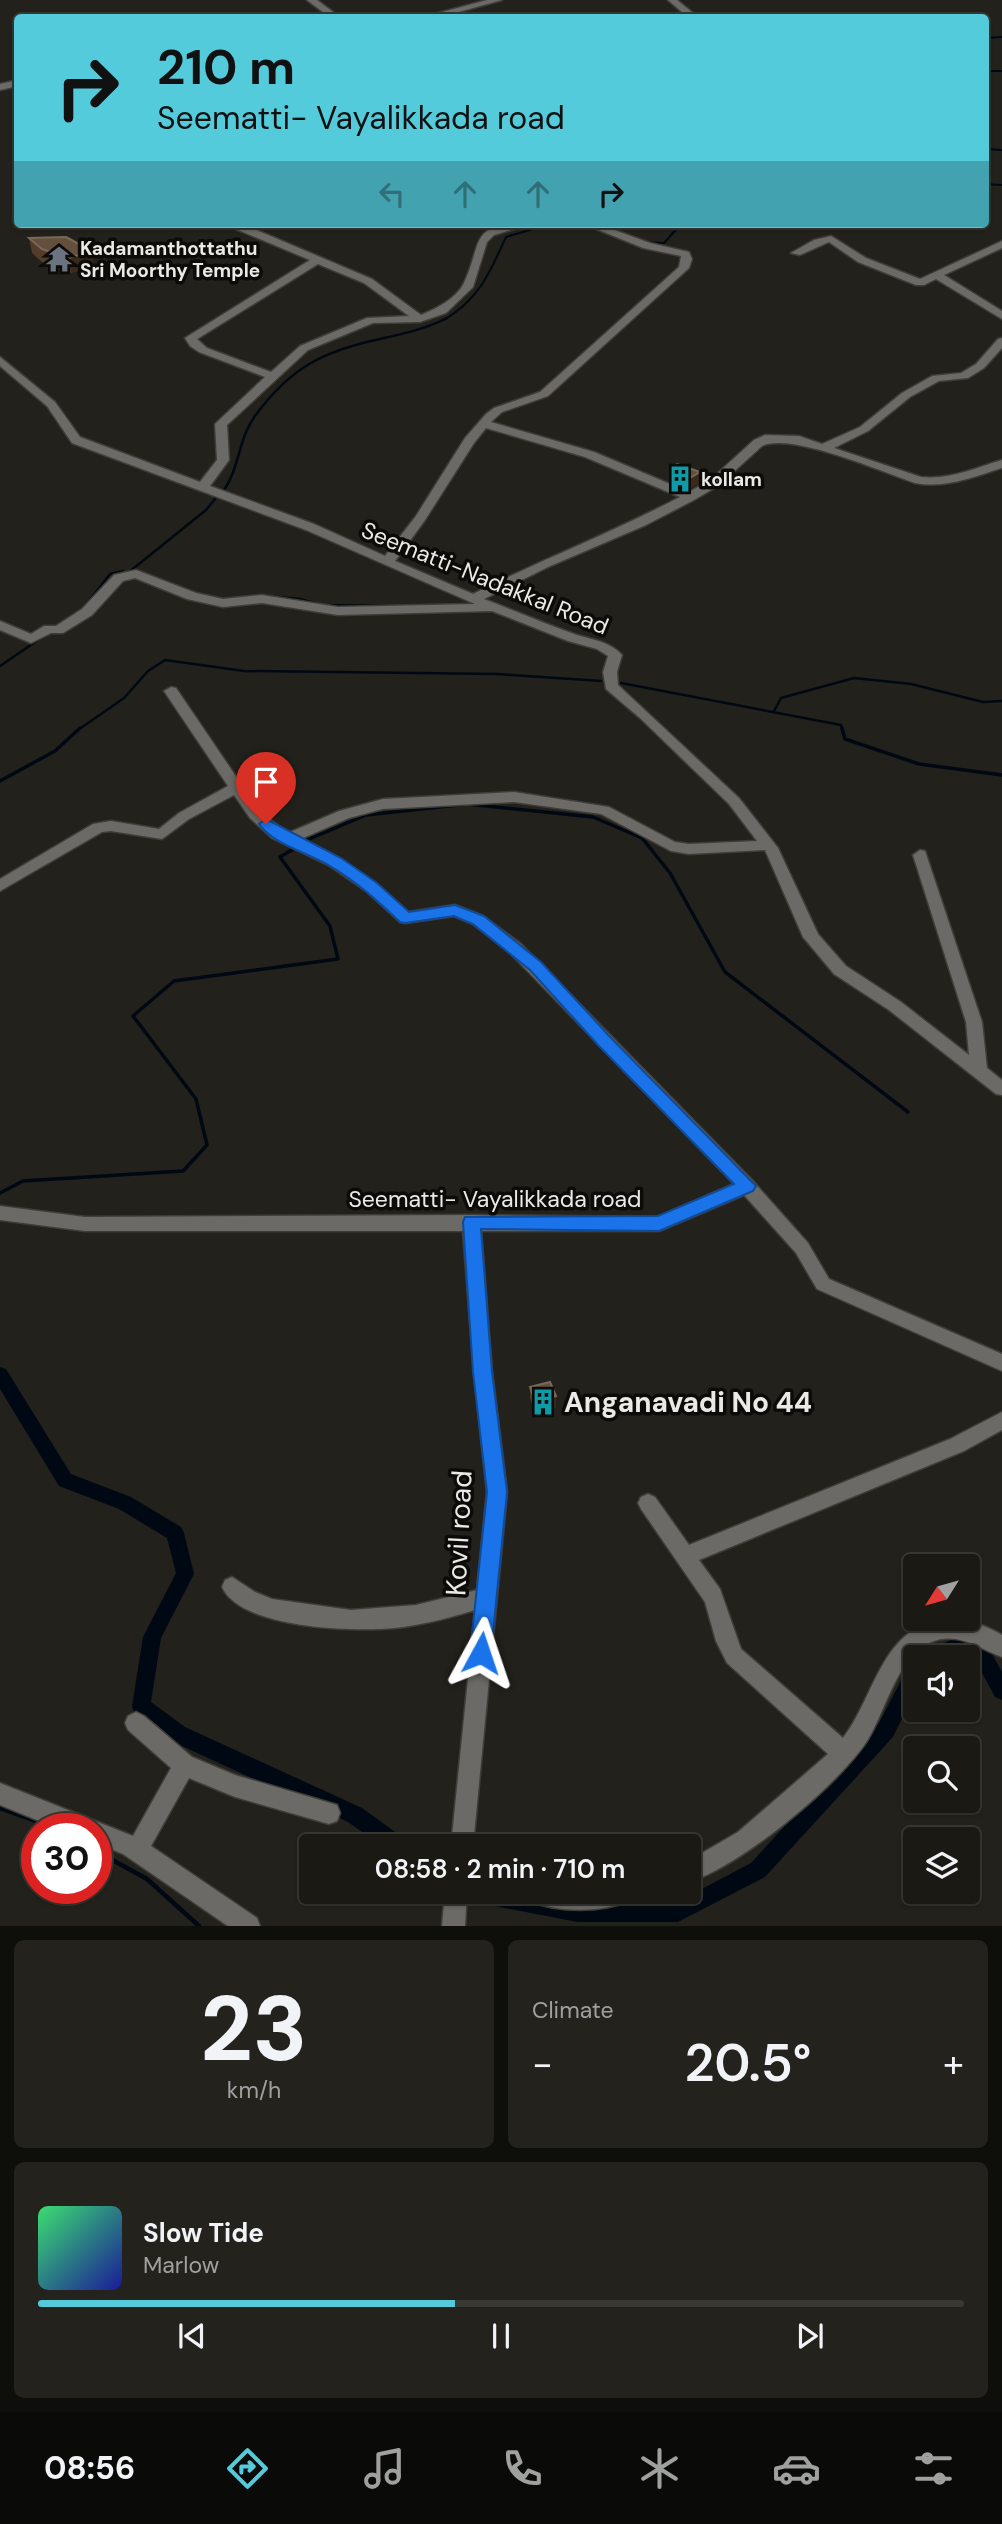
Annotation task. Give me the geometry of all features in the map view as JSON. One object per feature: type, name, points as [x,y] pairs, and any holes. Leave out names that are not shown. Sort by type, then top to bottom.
[{"type":"street","points":[[311,0],[331,14]]},
{"type":"street","points":[[440,14],[498,0]]},
{"type":"street","points":[[672,0],[690,14]]},
{"type":"street","points":[[242,228],[368,281],[420,319]]},
{"type":"street","points":[[201,488],[226,457],[221,424],[304,348],[371,320],[420,319],[442,312],[468,287],[482,241],[490,233],[510,228]]},
{"type":"street","points":[[387,562],[421,517],[469,441],[498,410],[544,394],[614,328],[684,268],[687,259],[685,254],[647,246],[600,228]]},
{"type":"street","points":[[796,253],[831,239],[862,260],[920,283],[1002,244]]},
{"type":"street","points":[[272,376],[203,350],[194,344],[191,338],[319,259]]},
{"type":"street","points":[[938,276],[1002,316]]},
{"type":"street","points":[[823,448],[864,429],[906,394],[936,378],[964,376],[980,366],[1002,341]]},
{"type":"street","name":"Seematti-Nadakkal Road","points":[[2,365],[51,404],[76,440],[310,527],[474,599],[573,638],[602,646],[615,656],[610,672],[611,686],[734,801],[768,845],[811,937],[840,970],[895,1006],[1002,1089]]},
{"type":"street","points":[[485,424],[527,433],[604,459],[690,497]]},
{"type":"street","points":[[474,599],[543,564],[642,522],[690,497],[714,483],[758,443],[769,438],[799,440],[934,482],[1002,464]]},
{"type":"street","points":[[0,625],[31,639],[46,630],[58,630],[88,612],[119,578],[136,574],[192,596],[216,602],[262,599],[338,611],[497,608]]},
{"type":"street","points":[[171,691],[255,815],[288,839],[335,862],[372,887],[405,918],[455,910],[478,920],[536,966],[605,1042],[747,1186],[802,1248],[823,1284],[1002,1363]]},
{"type":"street","points":[[0,886],[98,828],[111,825],[162,834],[184,816],[235,788]]},
{"type":"street","points":[[288,839],[344,814],[383,804],[454,798],[514,797],[604,810],[671,846],[689,849],[768,845]]},
{"type":"street","points":[[920,855],[974,1022],[979,1071]]},
{"type":"street","name":"Seematti- Vayalikkada road","points":[[0,1213],[85,1223],[659,1224],[747,1186]]},
{"type":"street","name":"Kovil road","points":[[463,1834],[497,1492],[483,1372],[471,1222]]},
{"type":"street","points":[[685,1556],[957,1445],[1002,1420]]},
{"type":"street","points":[[648,1503],[719,1608],[727,1645],[734,1656],[843,1753]]},
{"type":"street","points":[[232,1587],[257,1606],[345,1621],[393,1620],[434,1613],[486,1597]]},
{"type":"street","points":[[701,1866],[741,1846],[828,1770],[859,1734],[884,1681],[910,1644],[934,1631],[959,1628],[974,1631],[1002,1647]]},
{"type":"street","points":[[136,1723],[184,1765],[235,1786],[329,1813]]},
{"type":"street","points":[[137,1850],[184,1765]]},
{"type":"street","points":[[0,1794],[47,1813]]},
{"type":"street","points":[[112,1839],[137,1850],[249,1926]]},
{"type":"street","points":[[453,1926],[455,1904]]},
{"type":"building","points":[[66,237],[92,251],[69,258],[42,249],[29,238]]},
{"type":"building","points":[[677,464],[700,472],[690,478],[671,471]]},
{"type":"building","points":[[550,1382],[556,1396],[535,1402],[530,1387]]},
{"type":"waterway","points":[[989,38],[1002,37]]},
{"type":"waterway","points":[[989,71],[1002,71]]},
{"type":"waterway","points":[[989,149],[1002,150]]},
{"type":"waterway","points":[[989,184],[1002,185]]},
{"type":"waterway","points":[[447,318],[475,294],[506,237],[536,228]]},
{"type":"waterway","points":[[643,242],[664,243],[677,228]]},
{"type":"waterway","points":[[224,490],[249,425],[268,399],[295,374],[309,364],[341,349],[414,331],[447,318]]},
{"type":"waterway","points":[[129,572],[206,510],[215,499]]},
{"type":"waterway","points":[[83,609],[110,574],[123,571]]},
{"type":"waterway","points":[[139,572],[178,586]]},
{"type":"waterway","points":[[263,596],[300,599],[322,605],[391,606]]},
{"type":"waterway","points":[[0,666],[44,636]]},
{"type":"waterway","points":[[78,730],[124,698],[148,671],[165,660],[244,671],[497,674],[601,681]]},
{"type":"waterway","points":[[774,711],[781,698],[854,678],[911,684],[983,702],[1002,701]]},
{"type":"waterway","points":[[621,683],[841,725],[842,730]]},
{"type":"waterway","points":[[0,781],[55,751],[80,728]]},
{"type":"waterway","points":[[842,728],[845,739],[919,764],[1002,775]]},
{"type":"waterway","points":[[307,840],[366,815],[467,804],[593,817],[642,838],[670,873],[725,972],[908,1112]]},
{"type":"waterway","points":[[0,1193],[23,1181],[183,1171],[207,1145],[196,1099],[133,1016],[174,981],[338,959],[330,926],[280,857],[295,848]]},
{"type":"waterway","points":[[0,1374],[65,1480],[125,1503],[175,1533],[185,1574],[152,1637],[141,1706],[178,1734],[355,1815],[381,1834]]},
{"type":"waterway","points":[[980,1651],[1002,1691]]},
{"type":"waterway","points":[[701,1900],[758,1870],[886,1730],[903,1697]]},
{"type":"waterway","points":[[0,1808],[21,1816]]},
{"type":"waterway","points":[[112,1860],[147,1879],[199,1926]]},
{"type":"waterway","points":[[532,1904],[577,1912],[678,1912],[693,1904]]},
{"type":"place","name":"Kadamanthottathu Sri Moorthy Temple","points":[[59,259]]},
{"type":"place","name":"kollam","points":[[680,479]]},
{"type":"place","name":"Anganavadi No 44","points":[[543,1402]]},
{"type":"route","points":[[266,824],[277,834],[310,848],[372,887],[405,918],[455,910],[478,920],[536,966],[605,1042],[747,1186],[659,1224],[471,1222],[483,1372],[497,1492],[481,1653]]}]
